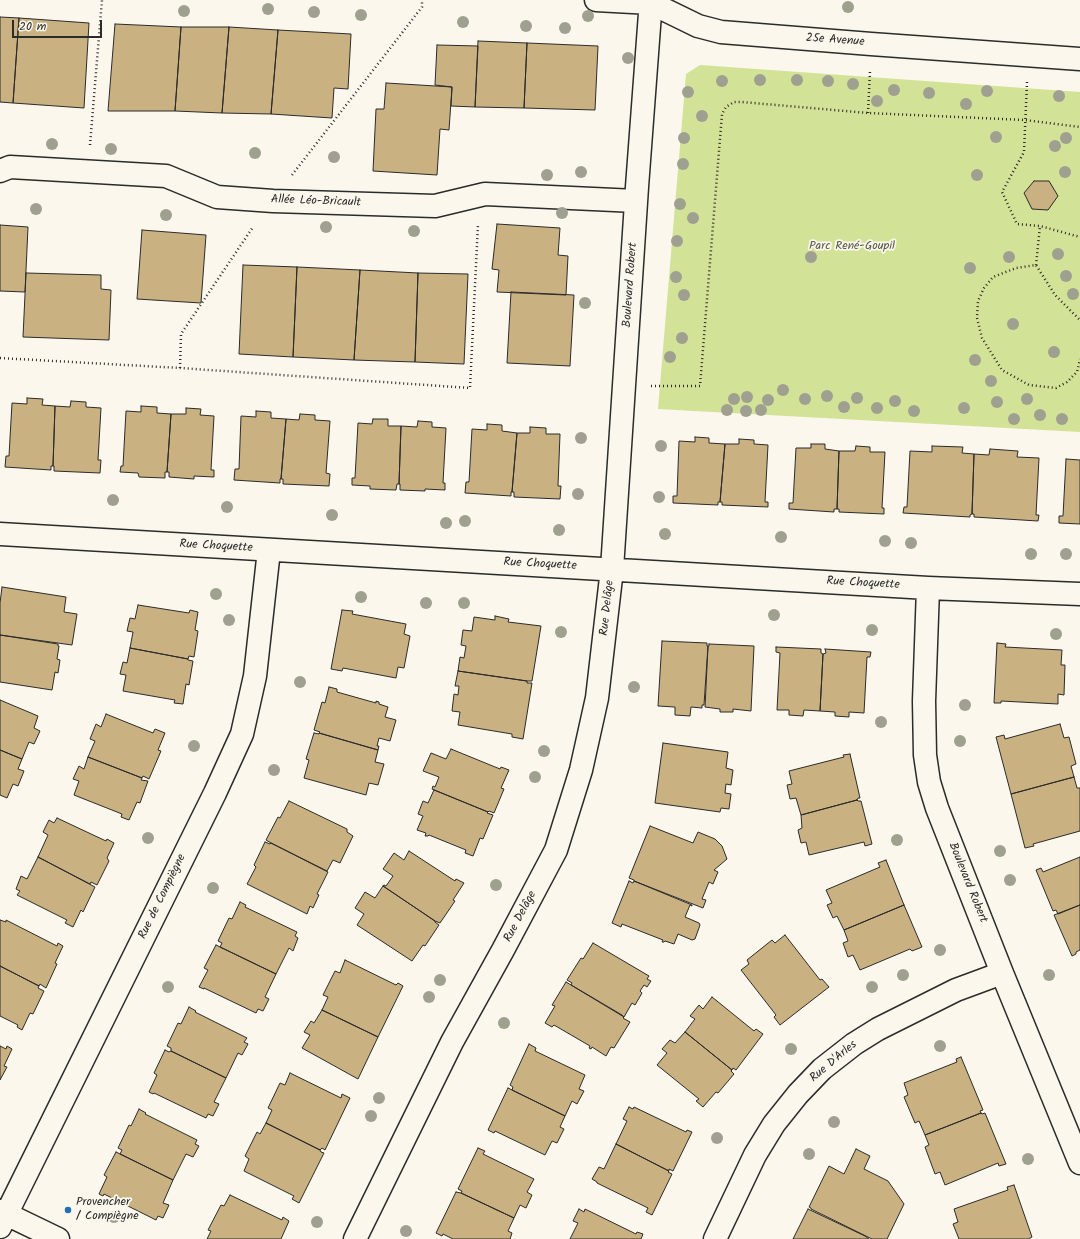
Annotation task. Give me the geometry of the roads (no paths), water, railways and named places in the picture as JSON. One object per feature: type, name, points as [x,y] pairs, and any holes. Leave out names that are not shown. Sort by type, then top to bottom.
[{"type":"street","name":"25e Avenue","points":[[596,0],[651,2],[698,26],[721,32],[1080,59]]},
{"type":"street","name":"Boulevard Robert","points":[[612,569],[636,201],[651,2]]},
{"type":"street","name":"Allée Léo-Bricault","points":[[0,171],[10,167],[166,176],[218,197],[272,201],[435,206],[485,194],[636,201]]},
{"type":"street","name":"Rue Choquette","points":[[0,534],[928,588],[1080,594]]},
{"type":"street","name":"Rue de Compiègne","points":[[2,1217],[211,800],[242,734],[255,676],[269,550]]},
{"type":"street","name":"Rue Delâge","points":[[356,1239],[452,1042],[556,850],[581,770],[597,698],[612,569]]},
{"type":"street","name":"Boulevard Robert","points":[[928,588],[924,701],[925,755],[929,782],[937,808],[1002,973],[1080,1163]]},
{"type":"street","name":"Rue D'Arles","points":[[715,1239],[755,1155],[774,1124],[798,1094],[822,1068],[878,1028],[956,990],[1002,973]]},
{"type":"street","points":[[2,1217],[58,1239]]},
{"type":"place","name":"Provencher / Compiègne","points":[[68,1210]]},
{"type":"park label","name":"Parc René-Goupil","points":[[852,247]]}]
